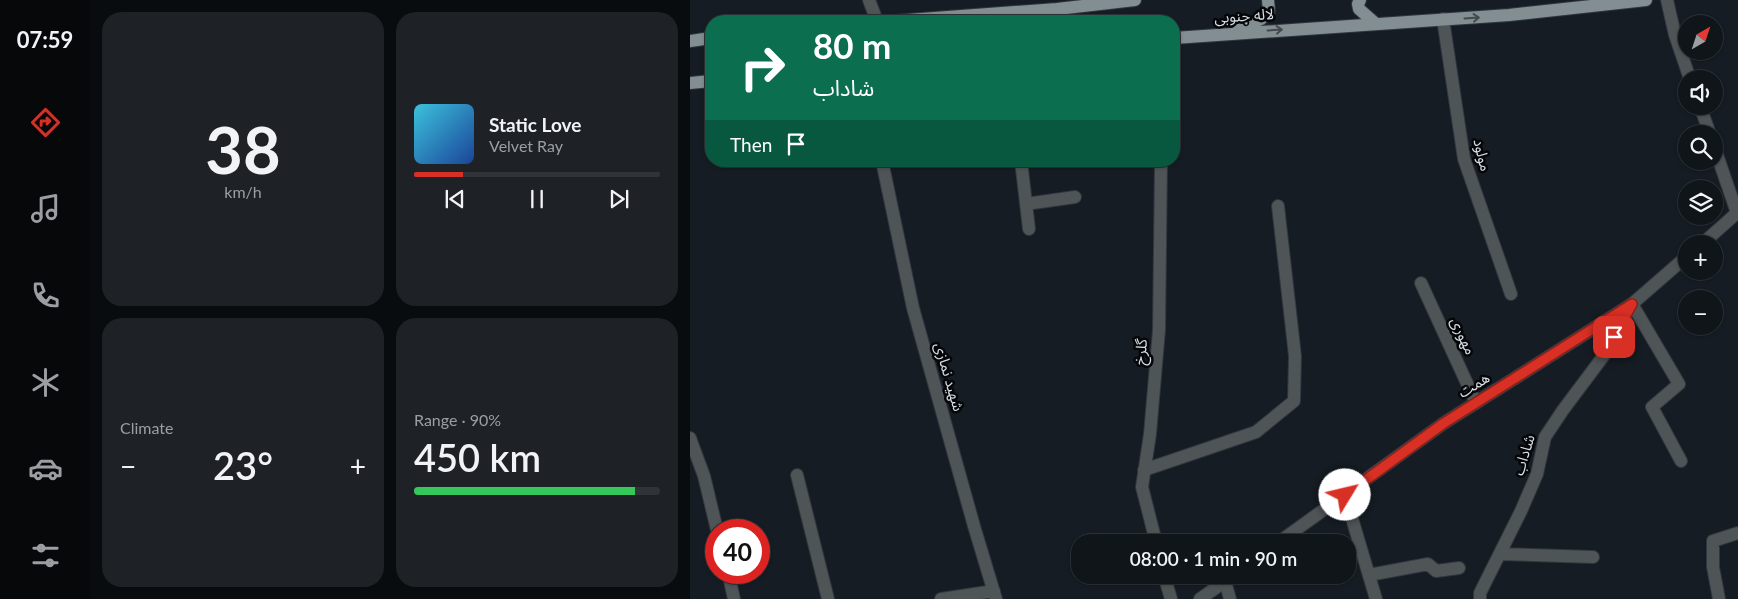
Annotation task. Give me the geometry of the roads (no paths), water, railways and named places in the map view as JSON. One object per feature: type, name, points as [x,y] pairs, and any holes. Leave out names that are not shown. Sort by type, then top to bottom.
[{"type":"main road","points":[[956,15],[1135,0]]},
{"type":"main road","points":[[1232,32],[1261,19],[1269,11],[1270,5],[1268,0]]},
{"type":"main road","points":[[1360,0],[1358,4],[1359,9],[1376,24]]},
{"type":"main road","name":"لاله جنوبی","points":[[1180,37],[1232,32],[1509,15],[1646,0]]},
{"type":"main road","points":[[690,41],[705,39]]},
{"type":"main road","points":[[690,84],[705,82]]},
{"type":"street","points":[[869,0],[875,15]]},
{"type":"street","points":[[1667,0],[1675,35],[1687,70]]},
{"type":"street","name":"مولود","points":[[1443,19],[1464,159],[1511,294]]},
{"type":"street","name":"شهید نمازی","points":[[883,167],[913,308],[995,595]]},
{"type":"street","points":[[1023,167],[1029,229]]},
{"type":"street","name":"گلرخ","points":[[1154,534],[1142,487],[1150,434],[1159,330],[1161,167]]},
{"type":"street","points":[[1712,235],[1738,212],[1723,170]]},
{"type":"street","points":[[1026,204],[1075,197]]},
{"type":"street","points":[[1144,470],[1256,432],[1294,401],[1295,356],[1278,206]]},
{"type":"street","name":"همت","points":[[1291,534],[1444,423],[1632,304],[1678,264]]},
{"type":"street","name":"مهوری","points":[[1421,283],[1476,403]]},
{"type":"street","points":[[1632,304],[1679,384],[1652,407],[1681,461]]},
{"type":"street","name":"شاداب","points":[[1480,599],[1480,594],[1521,512],[1537,474],[1545,437],[1605,354],[1632,304]]},
{"type":"street","points":[[690,438],[704,476],[714,519]]},
{"type":"street","points":[[797,475],[828,599]]},
{"type":"street","points":[[1345,495],[1376,599]]},
{"type":"street","points":[[1719,599],[1713,567],[1713,541],[1738,533]]},
{"type":"street","points":[[1500,554],[1593,557]]},
{"type":"street","points":[[1369,575],[1428,564],[1436,571],[1458,568]]},
{"type":"street","points":[[731,584],[734,599]]},
{"type":"street","points":[[1167,584],[1171,599]]},
{"type":"street","points":[[1200,599],[1221,584]]},
{"type":"street","points":[[1230,584],[1230,599]]},
{"type":"street","points":[[941,599],[995,595]]}]
